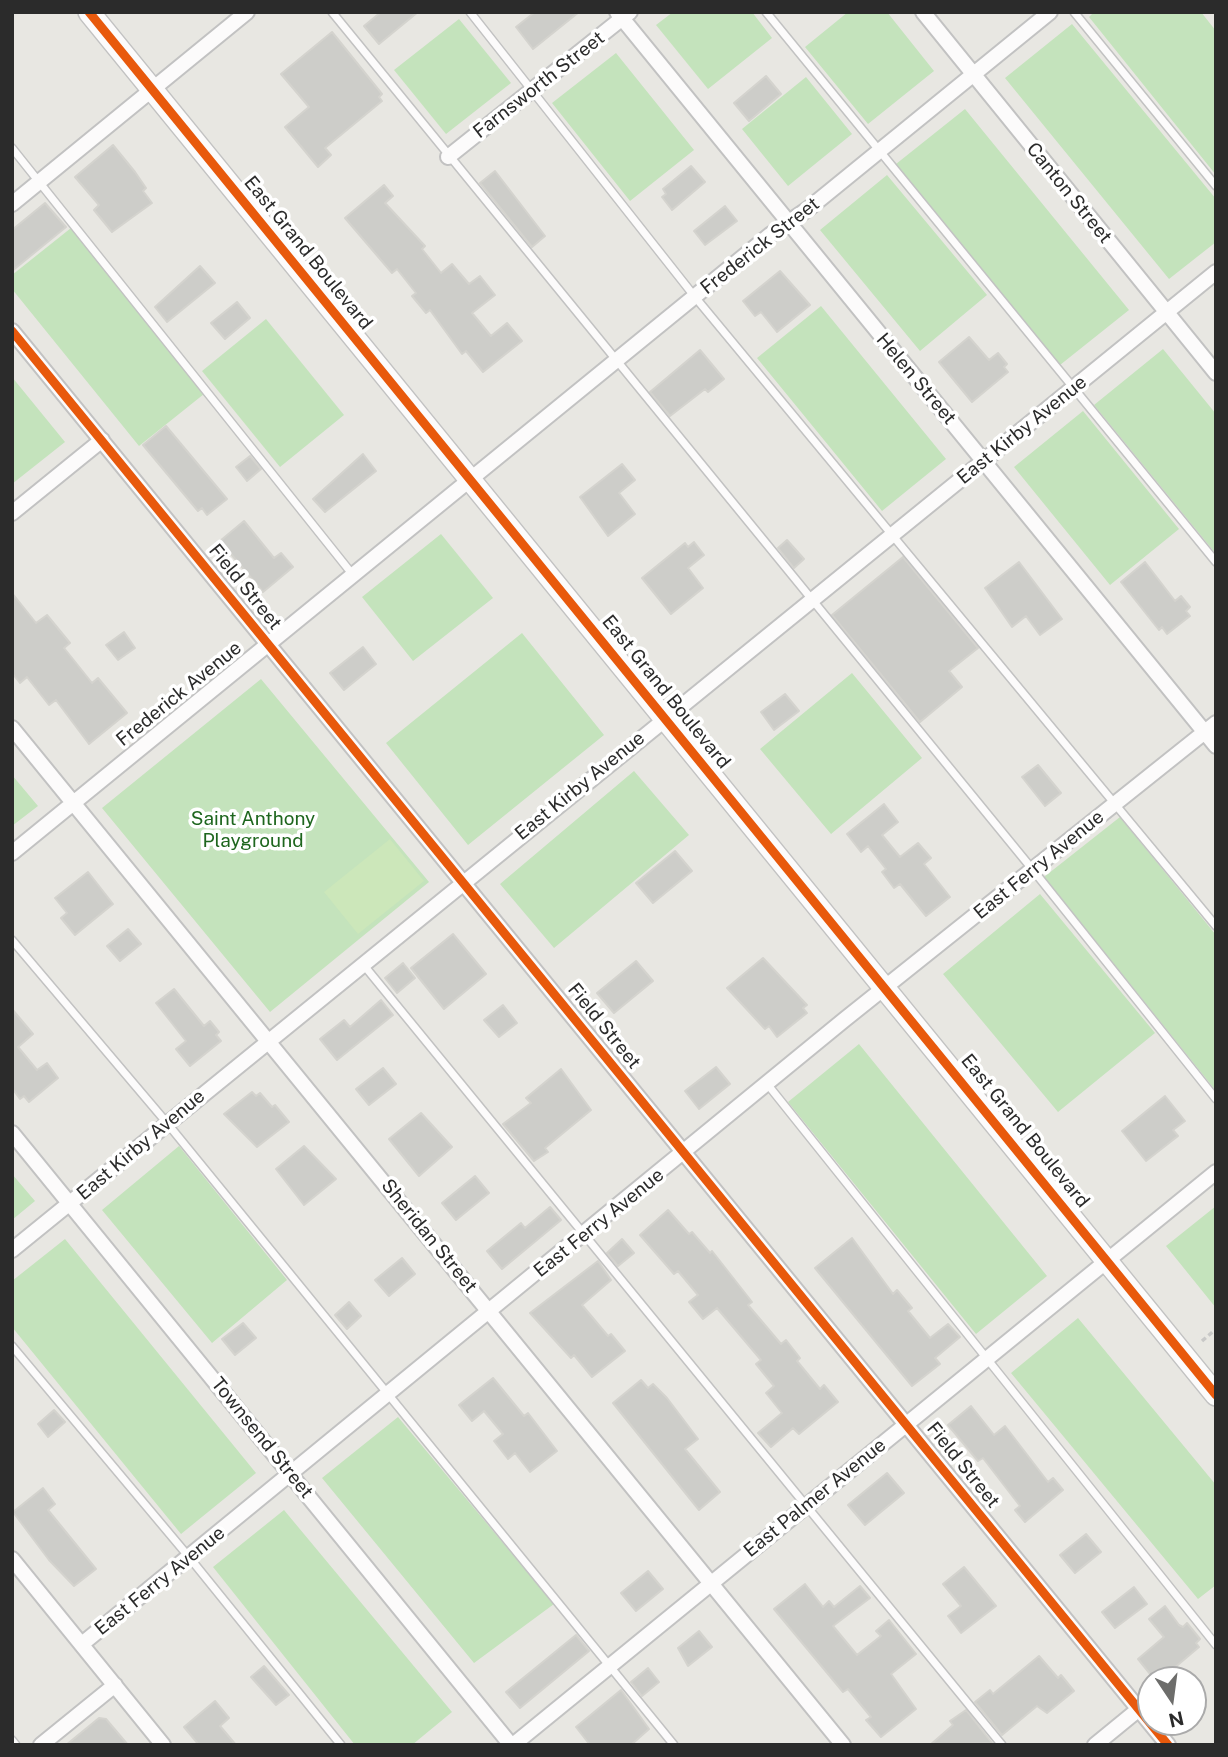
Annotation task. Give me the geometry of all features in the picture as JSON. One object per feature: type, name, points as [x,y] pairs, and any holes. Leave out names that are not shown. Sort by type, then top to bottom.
[{"type":"main road","name":"East Grand Boulevard","points":[[89,12],[1216,1395]]},
{"type":"street","points":[[12,204],[247,12]]},
{"type":"street","name":"Canton Street","points":[[923,12],[1216,373]]},
{"type":"street","name":"Frederick Street","points":[[470,480],[1050,12]]},
{"type":"street","name":"Farnsworth Street","points":[[448,157],[623,14]]},
{"type":"street","name":"Helen Street","points":[[623,14],[787,223],[1210,728],[1216,746]]},
{"type":"street","name":"East Kirby Avenue","points":[[12,1250],[664,717],[1216,272]]},
{"type":"street","name":"Field Street","points":[[12,331],[1137,1707]]},
{"type":"street","points":[[12,513],[102,440]]},
{"type":"street","name":"Frederick Avenue","points":[[73,803],[470,480]]},
{"type":"street","name":"Sheridan Street","points":[[12,728],[844,1745]]},
{"type":"street","name":"East Ferry Avenue","points":[[82,1644],[885,988],[1210,728]]},
{"type":"street","points":[[12,853],[73,803]]},
{"type":"street","name":"Townsend Street","points":[[12,1133],[512,1745]]},
{"type":"street","name":"East Palmer Avenue","points":[[512,1745],[1216,1171]]},
{"type":"street","points":[[12,1559],[163,1745]]},
{"type":"street","points":[[41,1745],[115,1685]]},
{"type":"street","points":[[1095,1745],[1137,1711]]},
{"type":"lane","points":[[332,12],[810,601],[1033,870],[1216,1099]]},
{"type":"lane","points":[[470,12],[695,297],[1216,926]]},
{"type":"lane","points":[[766,12],[1216,562]]},
{"type":"lane","points":[[1074,12],[1216,186]]},
{"type":"lane","points":[[12,148],[353,575]]},
{"type":"lane","points":[[12,940],[167,1123],[674,1745]]},
{"type":"lane","points":[[362,963],[808,1504],[1002,1745]]},
{"type":"lane","points":[[768,1085],[1216,1645]]},
{"type":"lane","points":[[12,1346],[189,1557],[341,1745]]},
{"type":"lane","points":[[12,1740],[16,1745]]},
{"type":"path","points":[[1202,1341],[1216,1329]]},
{"type":"green space","points":[[673,12],[752,12],[772,38],[708,89],[656,25]]},
{"type":"green space","points":[[848,12],[887,12],[934,71],[868,124],[805,47]]},
{"type":"green space","points":[[1094,12],[1201,12],[1216,31],[1216,175],[1089,17]]},
{"type":"green space","points":[[459,19],[511,83],[446,134],[394,70]]},
{"type":"green space","points":[[1072,24],[1216,199],[1216,242],[1169,279],[1005,78]]},
{"type":"green space","points":[[616,53],[694,150],[630,201],[552,103]]},
{"type":"green space","points":[[806,77],[852,134],[788,186],[742,129]]},
{"type":"green space","points":[[965,109],[1129,310],[1060,365],[896,164]]},
{"type":"green space","points":[[887,175],[987,295],[920,351],[820,230]]},
{"type":"green space","points":[[71,228],[204,394],[139,446],[12,289],[12,275]]},
{"type":"green space","points":[[821,306],[946,459],[882,511],[757,358]]},
{"type":"green space","points":[[266,319],[344,415],[280,467],[202,371]]},
{"type":"green space","points":[[1163,349],[1216,414],[1216,554],[1094,405]]},
{"type":"green space","points":[[12,377],[65,442],[12,484]]},
{"type":"green space","points":[[1083,411],[1179,529],[1110,585],[1014,467]]},
{"type":"green space","points":[[441,534],[493,598],[413,661],[362,597]]},
{"type":"green space","points":[[522,633],[604,735],[468,845],[386,743]]},
{"type":"green space","points":[[852,673],[922,758],[831,834],[760,749]]},
{"type":"green space","name":"Saint Anthony Playground","points":[[261,679],[429,882],[270,1012],[102,808]]},
{"type":"green space","points":[[634,771],[689,835],[554,948],[500,884]]},
{"type":"green space","points":[[12,775],[38,806],[12,826]]},
{"type":"green space","points":[[1120,817],[1216,935],[1216,1091],[1044,877]]},
{"type":"green space","points":[[390,839],[424,881],[358,934],[324,892]]},
{"type":"green space","points":[[1040,894],[1155,1033],[1058,1112],[943,974]]},
{"type":"green space","points":[[859,1044],[1047,1276],[976,1334],[788,1102]]},
{"type":"green space","points":[[179,1146],[287,1280],[212,1343],[102,1210]]},
{"type":"green space","points":[[12,1174],[35,1201],[12,1220]]},
{"type":"green space","points":[[1216,1206],[1216,1308],[1166,1246]]},
{"type":"green space","points":[[65,1239],[256,1473],[181,1534],[12,1327],[12,1281]]},
{"type":"green space","points":[[1078,1318],[1216,1485],[1216,1585],[1198,1599],[1011,1373]]},
{"type":"green space","points":[[398,1417],[554,1604],[474,1663],[322,1478]]},
{"type":"green space","points":[[284,1510],[452,1712],[412,1745],[355,1745],[213,1567]]},
{"type":"building","points":[[381,12],[418,12],[379,44],[364,26]]},
{"type":"building","points":[[535,12],[579,12],[533,49],[516,27]]},
{"type":"building","points":[[332,32],[382,94],[379,97],[382,101],[325,148],[331,155],[318,167],[285,127],[309,107],[281,74]]},
{"type":"building","points":[[766,76],[781,94],[749,121],[734,103]]},
{"type":"building","points":[[113,145],[146,188],[143,191],[152,203],[112,232],[94,210],[99,205],[75,177]]},
{"type":"building","points":[[691,166],[705,182],[672,210],[662,197],[666,194],[663,189]]},
{"type":"building","points":[[495,171],[545,236],[532,247],[480,183]]},
{"type":"building","points":[[384,185],[393,196],[385,203],[425,246],[422,249],[441,273],[452,264],[469,284],[480,276],[495,295],[472,313],[491,336],[507,323],[522,341],[483,372],[466,351],[462,354],[430,310],[426,313],[412,296],[416,293],[397,269],[392,273],[345,218]]},
{"type":"building","points":[[45,203],[66,227],[12,271],[12,230]]},
{"type":"building","points":[[725,206],[737,221],[705,245],[694,231]]},
{"type":"building","points":[[200,266],[215,283],[167,322],[155,307]]},
{"type":"building","points":[[780,271],[810,305],[777,332],[761,312],[755,316],[743,301]]},
{"type":"building","points":[[237,302],[250,318],[225,339],[211,323]]},
{"type":"building","points":[[969,337],[989,360],[998,353],[1007,364],[1004,367],[1008,372],[972,402],[939,362]]},
{"type":"building","points":[[700,350],[724,379],[708,392],[705,389],[670,416],[650,392]]},
{"type":"building","points":[[166,426],[227,499],[207,515],[202,508],[198,511],[143,445]]},
{"type":"building","points":[[363,454],[376,471],[325,512],[313,499]]},
{"type":"building","points":[[250,456],[261,469],[247,481],[236,467]]},
{"type":"building","points":[[622,464],[635,480],[619,493],[635,514],[608,536],[580,497]]},
{"type":"building","points":[[244,521],[274,558],[281,553],[293,567],[263,592],[220,541]]},
{"type":"building","points":[[787,540],[804,559],[794,568],[778,548]]},
{"type":"building","points":[[694,542],[704,555],[688,568],[703,588],[671,614],[642,578],[685,543],[688,547]]},
{"type":"building","points":[[903,557],[978,648],[949,671],[962,687],[920,722],[832,615]]},
{"type":"building","points":[[1019,562],[1062,619],[1040,635],[1026,616],[1012,627],[985,588]]},
{"type":"building","points":[[1145,562],[1175,601],[1181,596],[1190,607],[1186,611],[1190,616],[1167,634],[1162,627],[1159,630],[1121,582]]},
{"type":"building","points":[[12,593],[36,623],[47,615],[70,643],[64,648],[92,683],[98,678],[127,713],[89,744],[56,700],[49,705],[27,677],[20,683],[12,673]]},
{"type":"building","points":[[124,632],[135,648],[118,660],[106,645]]},
{"type":"building","points":[[363,647],[376,664],[344,690],[330,673]]},
{"type":"building","points":[[785,694],[799,711],[774,730],[761,712]]},
{"type":"building","points":[[1038,765],[1061,793],[1045,806],[1022,777]]},
{"type":"building","points":[[884,804],[898,822],[882,835],[900,857],[918,843],[931,858],[924,864],[950,897],[926,916],[900,884],[894,888],[882,872],[886,869],[868,846],[861,852],[847,834]]},
{"type":"building","points":[[675,851],[692,871],[653,903],[636,883]]},
{"type":"building","points":[[88,872],[113,904],[75,935],[61,918],[67,913],[55,898]]},
{"type":"building","points":[[128,929],[141,944],[120,961],[107,946]]},
{"type":"building","points":[[453,934],[486,974],[444,1009],[411,968]]},
{"type":"building","points":[[763,958],[807,1005],[803,1008],[807,1013],[777,1037],[769,1026],[765,1029],[727,988]]},
{"type":"building","points":[[636,961],[653,981],[614,1013],[597,993]]},
{"type":"building","points":[[403,963],[415,978],[397,993],[385,978]]},
{"type":"building","points":[[174,989],[204,1026],[210,1021],[219,1032],[216,1035],[221,1041],[190,1066],[176,1049],[186,1041],[156,1003]]},
{"type":"building","points":[[381,1000],[393,1015],[337,1060],[320,1039],[344,1020],[350,1027]]},
{"type":"building","points":[[503,1005],[517,1023],[499,1037],[484,1020]]},
{"type":"building","points":[[12,1009],[33,1034],[18,1047],[37,1070],[47,1063],[58,1078],[29,1102],[24,1096],[20,1099],[12,1088]]},
{"type":"building","points":[[716,1067],[730,1084],[699,1109],[685,1091]]},
{"type":"building","points":[[383,1068],[396,1084],[369,1105],[356,1089]]},
{"type":"building","points":[[561,1069],[591,1110],[545,1148],[548,1152],[534,1161],[503,1124],[531,1103],[526,1098]]},
{"type":"building","points":[[252,1092],[256,1096],[260,1093],[272,1107],[275,1105],[289,1122],[257,1147],[224,1114]]},
{"type":"building","points":[[1165,1096],[1185,1121],[1173,1130],[1178,1136],[1146,1161],[1122,1131]]},
{"type":"building","points":[[421,1113],[452,1147],[419,1176],[389,1139]]},
{"type":"building","points":[[304,1146],[336,1179],[304,1205],[276,1169]]},
{"type":"building","points":[[475,1176],[489,1193],[456,1220],[442,1203]]},
{"type":"building","points":[[550,1207],[561,1220],[502,1269],[487,1251],[521,1223],[525,1228]]},
{"type":"building","points":[[668,1210],[689,1234],[692,1232],[710,1253],[712,1251],[752,1302],[748,1305],[781,1344],[786,1340],[800,1358],[797,1361],[820,1389],[824,1385],[838,1402],[799,1434],[793,1428],[771,1447],[758,1433],[782,1413],[766,1393],[774,1386],[756,1364],[761,1360],[717,1308],[703,1319],[689,1302],[698,1295],[678,1271],[674,1274],[640,1235]]},
{"type":"building","points":[[852,1238],[893,1294],[897,1290],[912,1308],[908,1311],[930,1338],[948,1324],[960,1337],[935,1358],[940,1364],[912,1386],[815,1268]]},
{"type":"building","points":[[622,1239],[634,1253],[618,1266],[607,1253]]},
{"type":"building","points":[[402,1258],[415,1274],[389,1296],[375,1280]]},
{"type":"building","points":[[598,1261],[611,1280],[582,1305],[608,1336],[611,1334],[625,1351],[592,1377],[574,1355],[571,1358],[530,1313]]},
{"type":"building","points":[[349,1302],[361,1316],[347,1329],[335,1315]]},
{"type":"building","points":[[243,1323],[256,1338],[235,1355],[222,1339]]},
{"type":"building","points":[[493,1378],[524,1416],[528,1413],[557,1451],[530,1472],[515,1453],[508,1459],[494,1441],[503,1434],[484,1411],[472,1421],[459,1405]]},
{"type":"building","points":[[641,1380],[648,1388],[653,1384],[667,1398],[698,1439],[685,1449],[720,1492],[699,1510],[613,1403]]},
{"type":"building","points":[[971,1406],[994,1435],[1005,1426],[1048,1482],[1053,1478],[1063,1490],[1025,1522],[1015,1510],[1020,1506],[983,1458],[978,1461],[948,1425]]},
{"type":"building","points":[[54,1410],[65,1422],[48,1437],[38,1424]]},
{"type":"building","points":[[887,1473],[904,1493],[865,1525],[848,1505]]},
{"type":"building","points":[[43,1488],[55,1504],[48,1510],[96,1569],[74,1586],[49,1560],[13,1512]]},
{"type":"building","points":[[1086,1534],[1101,1552],[1075,1573],[1060,1555]]},
{"type":"building","points":[[964,1567],[996,1606],[961,1633],[948,1616],[961,1606],[943,1584]]},
{"type":"building","points":[[648,1571],[663,1589],[636,1611],[621,1593]]},
{"type":"building","points":[[805,1584],[823,1607],[829,1601],[834,1607],[860,1586],[870,1598],[833,1626],[857,1655],[881,1636],[876,1631],[889,1620],[916,1654],[891,1674],[916,1709],[881,1737],[866,1720],[871,1717],[848,1689],[843,1692],[774,1609]]},
{"type":"building","points":[[1134,1587],[1147,1604],[1115,1628],[1102,1612]]},
{"type":"building","points":[[1165,1606],[1179,1625],[1183,1627],[1187,1623],[1200,1639],[1196,1643],[1199,1647],[1177,1666],[1144,1666],[1138,1659],[1164,1637],[1149,1619]]},
{"type":"building","points":[[699,1631],[712,1647],[688,1666],[678,1648]]},
{"type":"building","points":[[576,1635],[589,1651],[520,1708],[506,1692]]},
{"type":"building","points":[[1039,1656],[1058,1678],[1061,1675],[1074,1691],[1047,1713],[1037,1706],[1002,1735],[975,1702],[990,1690],[993,1694]]},
{"type":"building","points":[[264,1666],[289,1695],[276,1705],[251,1677]]},
{"type":"building","points":[[648,1668],[659,1682],[642,1696],[631,1682]]},
{"type":"building","points":[[621,1690],[649,1729],[631,1745],[590,1745],[576,1727]]},
{"type":"building","points":[[215,1701],[229,1718],[220,1726],[236,1745],[199,1745],[184,1727]]},
{"type":"building","points":[[966,1710],[992,1743],[930,1745],[953,1725],[950,1721]]},
{"type":"building","points":[[99,1718],[106,1719],[128,1745],[66,1745]]},
{"type":"cycle path","points":[[89,12],[1216,1395]]},
{"type":"cycle path","points":[[12,331],[1168,1745]]}]
